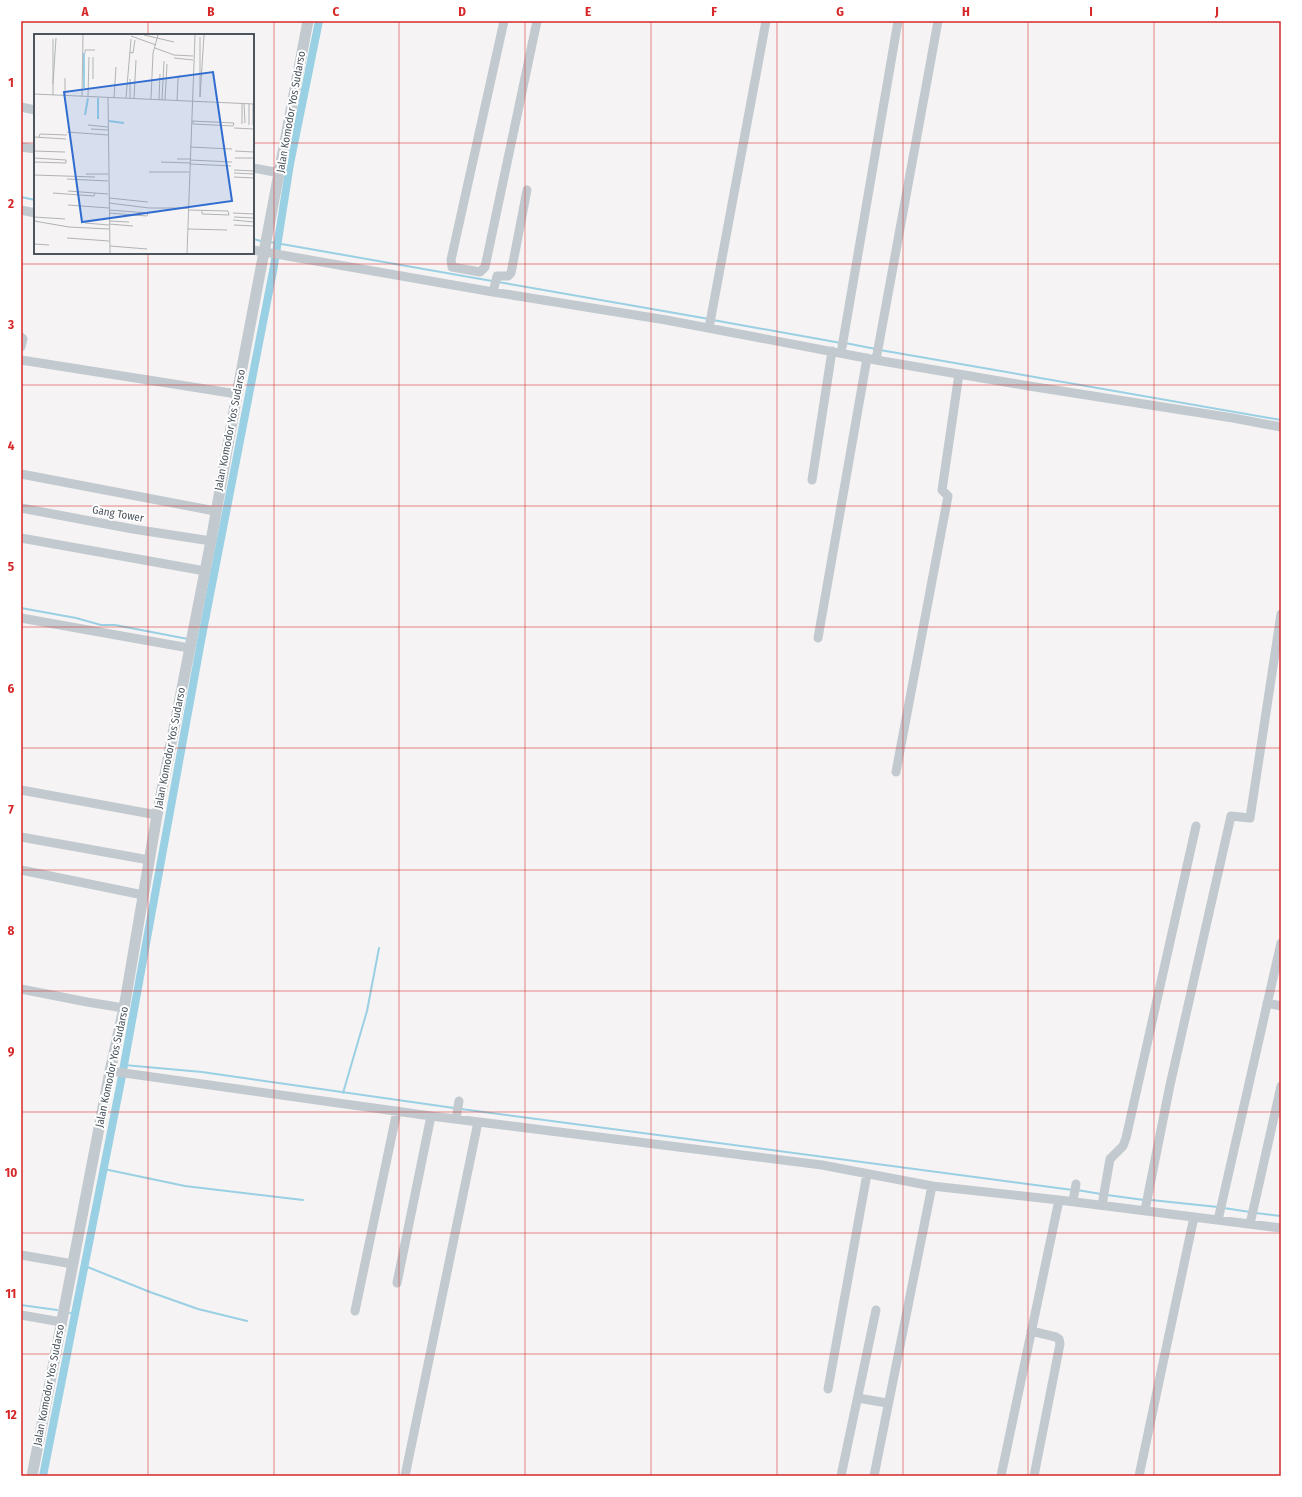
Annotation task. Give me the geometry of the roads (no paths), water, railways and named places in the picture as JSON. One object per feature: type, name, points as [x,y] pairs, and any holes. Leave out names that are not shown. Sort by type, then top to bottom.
[{"type":"street","name":"Jalan Komodor Yos Sudarso","points":[[32,1476],[124,1008],[157,815],[211,541],[215,511],[237,394],[267,251],[268,233],[308,21]]},
{"type":"street","points":[[504,21],[451,260],[452,267],[459,270],[480,272],[485,267],[537,21]]},
{"type":"street","points":[[710,326],[766,21]]},
{"type":"street","points":[[812,480],[838,351],[843,338],[898,21]]},
{"type":"street","points":[[877,358],[938,21]]},
{"type":"street","points":[[21,107],[34,110]]},
{"type":"street","points":[[21,147],[34,149]]},
{"type":"street","points":[[254,168],[280,174]]},
{"type":"street","points":[[494,288],[497,276],[508,276],[510,273],[527,190]]},
{"type":"street","points":[[21,210],[34,213]]},
{"type":"street","points":[[254,250],[267,251],[456,284],[494,288],[666,320],[710,326],[867,358],[877,358],[959,374],[1281,427]]},
{"type":"street","points":[[456,284],[459,270]]},
{"type":"street","points":[[21,337],[23,339],[21,347]]},
{"type":"street","points":[[818,638],[867,358]]},
{"type":"street","points":[[21,360],[237,394]]},
{"type":"street","points":[[896,772],[948,496],[942,490],[959,374]]},
{"type":"street","points":[[21,474],[215,511]]},
{"type":"street","name":"Gang Tower","points":[[21,508],[133,529],[211,541]]},
{"type":"street","points":[[21,538],[205,571]]},
{"type":"street","points":[[1145,1208],[1170,1086],[1231,816],[1250,818],[1281,614]]},
{"type":"street","points":[[21,618],[190,642]]},
{"type":"street","points":[[21,790],[157,815]]},
{"type":"street","points":[[1102,1202],[1111,1157],[1123,1146],[1126,1138],[1196,826]]},
{"type":"street","points":[[21,837],[149,860]]},
{"type":"street","points":[[21,870],[143,895]]},
{"type":"street","points":[[1219,1216],[1281,942]]},
{"type":"street","points":[[21,989],[124,1008]]},
{"type":"street","points":[[1267,1003],[1281,1006]]},
{"type":"street","points":[[112,1071],[431,1116],[456,1116],[478,1122],[806,1163],[932,1186],[1059,1200],[1074,1198],[1194,1216],[1219,1216],[1251,1220],[1281,1228]]},
{"type":"street","points":[[1251,1220],[1281,1086]]},
{"type":"street","points":[[456,1116],[459,1102]]},
{"type":"street","points":[[355,1311],[398,1111]]},
{"type":"street","points":[[397,1284],[431,1116]]},
{"type":"street","points":[[405,1476],[478,1122]]},
{"type":"street","points":[[828,1389],[867,1174]]},
{"type":"street","points":[[1074,1198],[1076,1185]]},
{"type":"street","points":[[874,1476],[932,1186]]},
{"type":"street","points":[[1001,1476],[1059,1200]]},
{"type":"street","points":[[1140,1476],[1194,1216]]},
{"type":"street","points":[[21,1255],[73,1264]]},
{"type":"street","points":[[841,1476],[876,1310]]},
{"type":"street","points":[[21,1315],[62,1322]]},
{"type":"street","points":[[1031,1331],[1056,1337],[1060,1344],[1034,1476]]},
{"type":"street","points":[[858,1398],[888,1403]]},
{"type":"waterway","points":[[43,1476],[122,1076],[201,641],[274,266],[290,164],[319,21]]},
{"type":"waterway","points":[[21,197],[34,200]]},
{"type":"waterway","points":[[254,239],[261,241]]},
{"type":"waterway","points":[[270,242],[492,281]]},
{"type":"waterway","points":[[498,282],[709,319]]},
{"type":"waterway","points":[[713,320],[841,343]]},
{"type":"waterway","points":[[845,343],[876,349]]},
{"type":"waterway","points":[[880,350],[1281,420]]},
{"type":"waterway","points":[[21,608],[76,618],[101,625],[115,625],[188,639]]},
{"type":"waterway","points":[[195,640],[201,641]]},
{"type":"waterway","points":[[343,1093],[367,1011],[379,948]]},
{"type":"waterway","points":[[124,1065],[202,1072],[454,1108]]},
{"type":"waterway","points":[[461,1109],[1073,1190]]},
{"type":"waterway","points":[[104,1169],[185,1186],[303,1200]]},
{"type":"waterway","points":[[1077,1190],[1101,1194]]},
{"type":"waterway","points":[[1107,1195],[1144,1200]]},
{"type":"waterway","points":[[1151,1200],[1218,1207]]},
{"type":"waterway","points":[[1224,1208],[1250,1212]]},
{"type":"waterway","points":[[1256,1213],[1281,1216]]},
{"type":"waterway","points":[[85,1266],[198,1309],[247,1321]]},
{"type":"waterway","points":[[21,1305],[57,1310]]},
{"type":"waterway","points":[[70,1313],[75,1314]]}]
